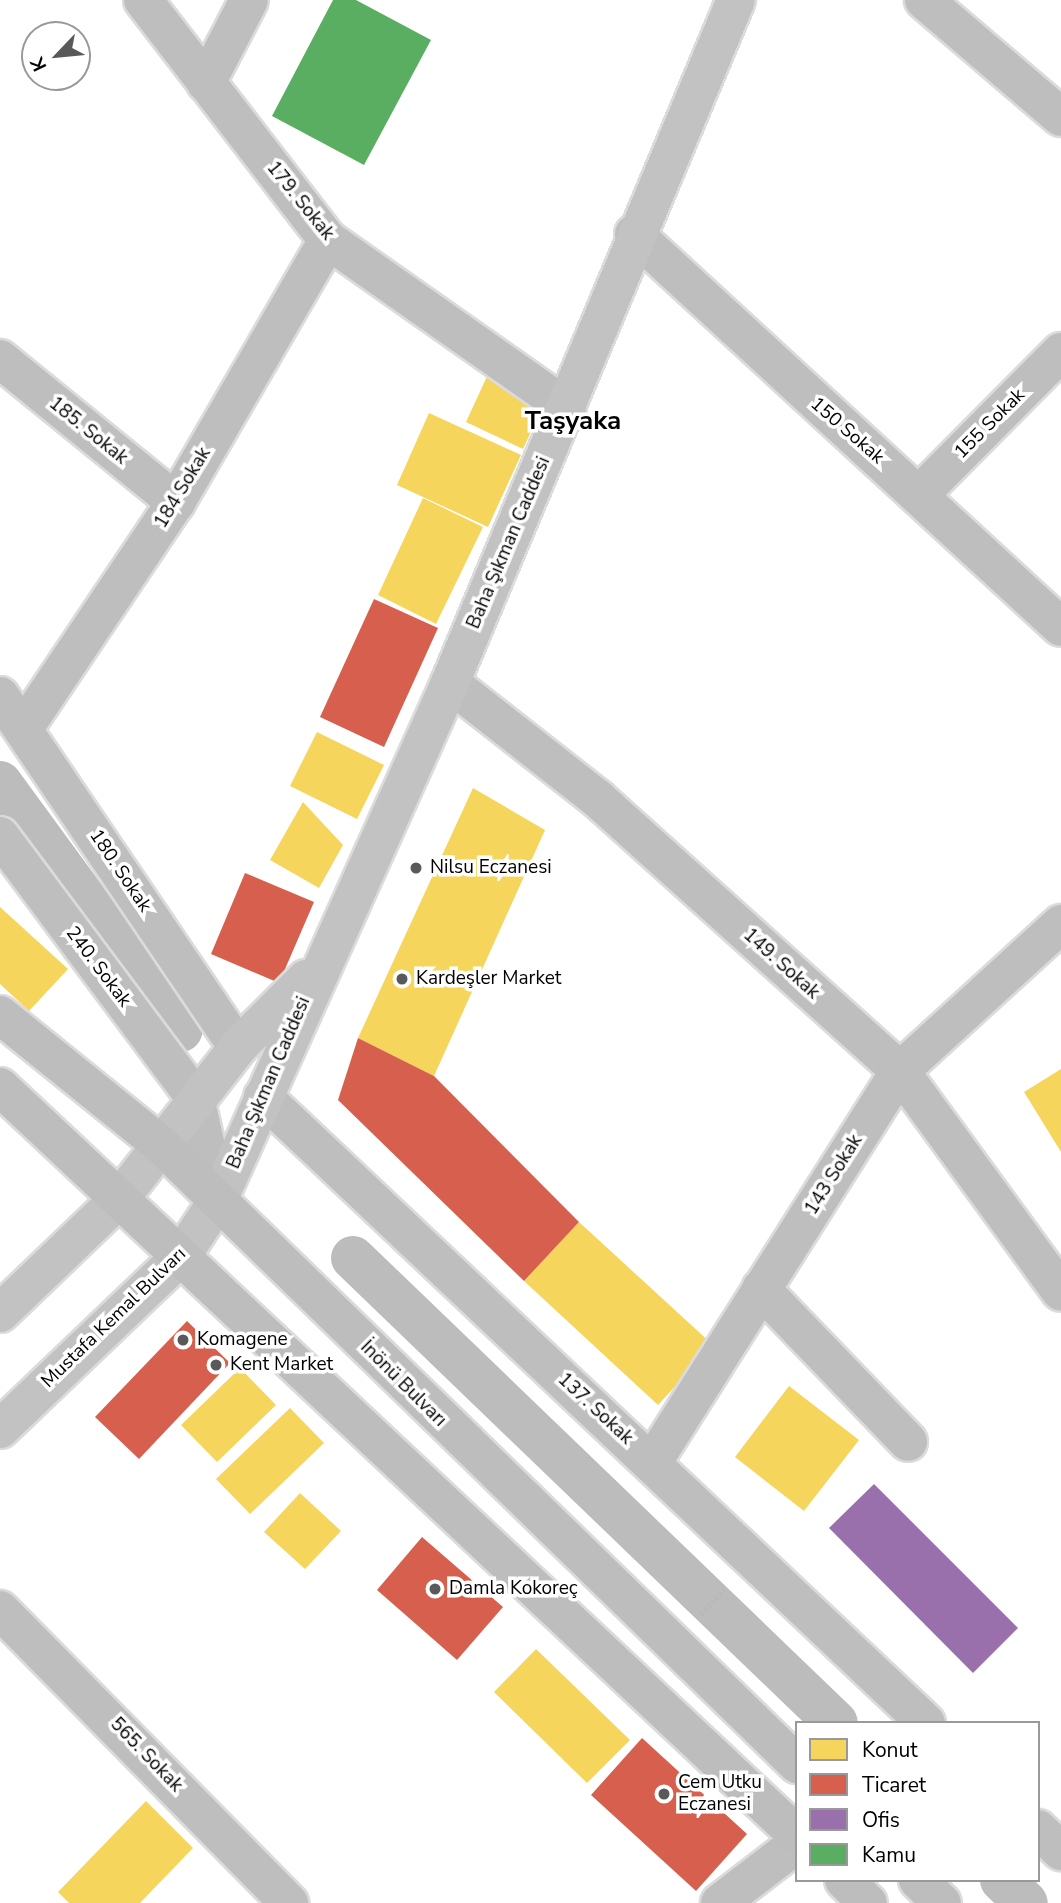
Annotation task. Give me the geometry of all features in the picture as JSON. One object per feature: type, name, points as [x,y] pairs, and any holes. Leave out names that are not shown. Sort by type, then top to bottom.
[{"type":"main road","name":"Baha Şıkman Caddesi","points":[[218,1200],[320,965],[450,683],[567,408],[634,233],[736,0]]},
{"type":"main road","name":"Baha Şıkman Caddesi","points":[[161,1145],[195,1098],[238,1047],[320,965]]},
{"type":"main road","name":"İnönü Bulvarı","points":[[0,1015],[161,1145],[795,1763]]},
{"type":"main road","points":[[0,1087],[121,1197],[795,1833]]},
{"type":"main road","points":[[0,1313],[121,1197],[161,1145]]},
{"type":"main road","name":"Mustafa Kemal Bulvarı","points":[[0,1429],[182,1255],[218,1200]]},
{"type":"main road","points":[[846,1882],[868,1903]]},
{"type":"main road","points":[[920,1882],[942,1903]]},
{"type":"street","name":"179. Sokak","points":[[143,0],[328,240],[567,408]]},
{"type":"street","points":[[206,83],[249,0]]},
{"type":"street","points":[[924,0],[1061,117]]},
{"type":"street","name":"150 Sokak","points":[[634,233],[1061,627]]},
{"type":"street","name":"184 Sokak","points":[[24,728],[176,502],[328,240]]},
{"type":"street","name":"155 Sokak","points":[[919,495],[1061,352]]},
{"type":"street","name":"185. Sokak","points":[[0,359],[176,502]]},
{"type":"street","name":"149. Sokak","points":[[450,683],[598,799],[900,1071],[1061,1292]]},
{"type":"street","name":"180. Sokak","points":[[0,696],[238,1047]]},
{"type":"street","name":"240. Sokak","points":[[0,836],[195,1098]]},
{"type":"street","name":"143 Sokak","points":[[652,1463],[900,1071],[1061,924]]},
{"type":"street","name":"137. Sokak","points":[[262,1097],[924,1721]]},
{"type":"street","points":[[195,1098],[218,1200]]},
{"type":"street","points":[[761,1289],[908,1442]]},
{"type":"street","name":"565. Sokak","points":[[0,1610],[289,1903]]},
{"type":"street","points":[[1040,1831],[1061,1851]]},
{"type":"street","points":[[720,1903],[795,1846]]},
{"type":"path","points":[[697,1618],[729,1584]]},
{"type":"building: Konut","points":[[489,372],[546,399],[523,449],[466,422]]},
{"type":"building: Konut","points":[[429,413],[521,455],[488,527],[397,485]]},
{"type":"building: Konut","points":[[423,498],[483,527],[436,624],[378,595]]},
{"type":"building: Konut","points":[[317,732],[384,765],[357,819],[290,786]]},
{"type":"building: Konut","points":[[473,788],[545,830],[434,1076],[358,1038]]},
{"type":"building: Konut","points":[[303,802],[343,845],[319,888],[270,860]]},
{"type":"building: Konut","points":[[0,907],[68,969],[29,1011],[0,984]]},
{"type":"building: Konut","points":[[1061,1069],[1061,1152],[1024,1092]]},
{"type":"building: Konut","points":[[579,1222],[713,1345],[658,1405],[524,1281]]},
{"type":"building: Konut","points":[[240,1368],[276,1405],[217,1462],[181,1425]]},
{"type":"building: Konut","points":[[789,1386],[859,1440],[804,1511],[735,1457]]},
{"type":"building: Konut","points":[[290,1408],[324,1443],[250,1514],[216,1479]]},
{"type":"building: Konut","points":[[300,1493],[341,1531],[305,1569],[264,1532]]},
{"type":"building: Konut","points":[[536,1649],[630,1740],[587,1783],[494,1692]]},
{"type":"building: Konut","points":[[146,1801],[193,1848],[140,1903],[69,1903],[58,1892]]},
{"type":"building: Ticaret","points":[[374,599],[438,628],[384,747],[320,717]]},
{"type":"building: Ticaret","points":[[245,873],[314,902],[279,983],[211,954]]},
{"type":"building: Ticaret","points":[[358,1038],[434,1076],[579,1222],[524,1281],[338,1100]]},
{"type":"building: Ticaret","points":[[187,1321],[230,1363],[139,1459],[95,1417]]},
{"type":"building: Ticaret","points":[[422,1537],[503,1607],[457,1660],[377,1590]]},
{"type":"building: Ticaret","points":[[642,1738],[747,1834],[696,1891],[591,1795]]},
{"type":"building: Ofis","points":[[874,1484],[1018,1628],[973,1673],[829,1528]]},
{"type":"building: Kamu","points":[[333,0],[356,0],[431,40],[364,165],[272,116]]},
{"type":"waterway","points":[[0,783],[181,1030]]},
{"type":"waterway","points":[[353,1258],[834,1721]]},
{"type":"waterway","points":[[1004,1882],[1026,1903]]},
{"type":"place","name":"Nilsu Eczanesi","points":[[416,868]]},
{"type":"place","name":"Kardeşler Market","points":[[402,979]]},
{"type":"place","name":"Komagene","points":[[183,1340]]},
{"type":"place","name":"Kent Market","points":[[216,1365]]},
{"type":"place","name":"Damla Kokoreç","points":[[435,1589]]},
{"type":"place","name":"Cem Utku Eczanesi","points":[[664,1794]]},
{"type":"district","name":"Taşyaka","points":[[573,421]]}]
